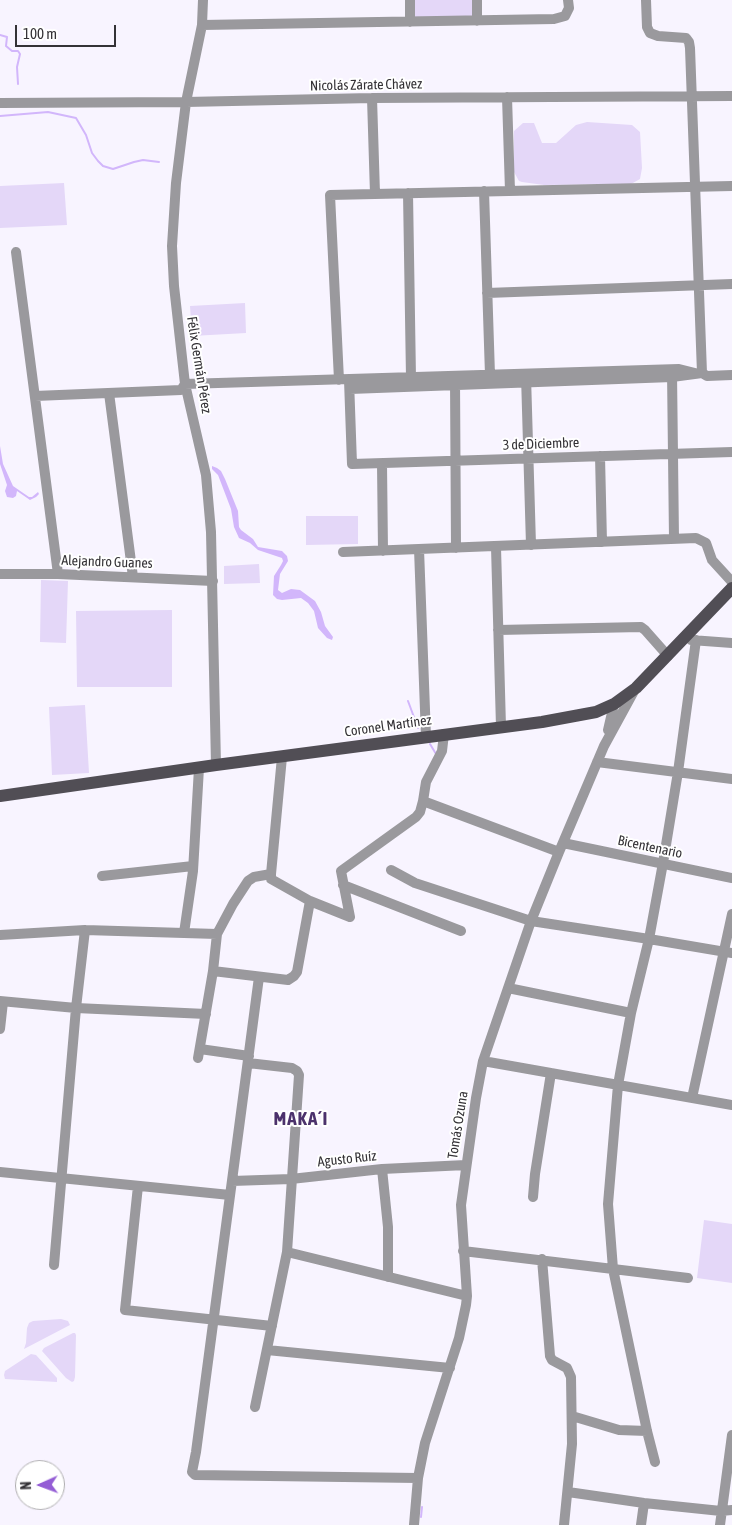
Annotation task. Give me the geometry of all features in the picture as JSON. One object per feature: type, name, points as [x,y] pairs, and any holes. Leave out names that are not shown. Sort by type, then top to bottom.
[{"type":"main road","name":"Coronel Martínez","points":[[0,796],[501,727],[596,712],[614,704],[636,688],[668,656],[690,639],[732,588]]},
{"type":"street","name":"Félix Germán Pérez","points":[[203,0],[202,26],[186,102],[176,183],[172,246],[174,286],[185,384],[206,475],[211,532],[216,765]]},
{"type":"street","points":[[410,0],[410,22]]},
{"type":"street","points":[[477,0],[477,21]]},
{"type":"street","points":[[202,26],[560,18],[568,12],[568,0]]},
{"type":"street","points":[[646,0],[647,27],[650,33],[658,36],[684,38],[689,42],[699,285],[698,373]]},
{"type":"street","name":"Nicolás Zárate Chávez","points":[[0,103],[732,96]]},
{"type":"street","points":[[507,97],[510,191]]},
{"type":"street","points":[[372,98],[375,194]]},
{"type":"street","points":[[346,383],[330,195],[732,186]]},
{"type":"street","points":[[484,191],[490,375]]},
{"type":"street","points":[[408,193],[411,378]]},
{"type":"street","points":[[16,252],[58,574]]},
{"type":"street","points":[[488,293],[732,284]]},
{"type":"street","points":[[35,396],[181,390],[185,384],[455,381],[672,373],[698,373],[707,376],[732,375]]},
{"type":"street","points":[[672,373],[674,538]]},
{"type":"street","points":[[346,383],[411,378],[455,381],[490,375],[526,378]]},
{"type":"street","points":[[526,378],[531,545]]},
{"type":"street","points":[[455,381],[456,548]]},
{"type":"street","name":"3 de Diciembre","points":[[346,383],[352,464],[732,452]]},
{"type":"street","points":[[109,393],[133,576]]},
{"type":"street","points":[[600,456],[602,542]]},
{"type":"street","points":[[382,464],[383,551]]},
{"type":"street","points":[[343,552],[696,538],[704,541],[712,560],[732,582]]},
{"type":"street","points":[[496,547],[501,727]]},
{"type":"street","points":[[419,549],[426,737]]},
{"type":"street","name":"Alejandro Guanes","points":[[0,574],[133,576],[213,582]]},
{"type":"street","points":[[498,630],[641,627],[668,656]]},
{"type":"street","points":[[655,1462],[613,1269],[608,1204],[618,1085],[631,1013],[649,938],[678,772],[690,639],[732,643]]},
{"type":"street","name":"Tomás Ozuna","points":[[414,1525],[418,1478],[425,1442],[463,1324],[467,1296],[461,1205],[483,1061],[531,921],[561,847],[604,746],[636,688]]},
{"type":"street","name":"Tomás Ozuna","points":[[604,746],[614,704]]},
{"type":"street","points":[[282,757],[270,874],[272,880],[310,901],[350,917],[341,874],[343,869],[416,817],[420,812],[426,782],[442,751],[444,734]]},
{"type":"street","points":[[597,762],[732,779]]},
{"type":"street","points":[[184,933],[192,887],[198,768]]},
{"type":"street","name":"Bicentenario","points":[[423,801],[561,847],[663,863],[732,878]]},
{"type":"street","points":[[102,876],[193,866]]},
{"type":"street","points":[[390,870],[416,883],[531,921],[649,938],[728,952]]},
{"type":"street","points":[[255,1407],[287,1252],[298,1074],[292,1068],[199,1053],[213,971],[217,934],[248,881],[254,877],[270,874]]},
{"type":"street","points":[[344,885],[461,931]]},
{"type":"street","points":[[213,971],[288,980],[294,976],[297,972],[310,901]]},
{"type":"street","points":[[692,1098],[728,952],[732,914]]},
{"type":"street","points":[[0,935],[84,930],[217,934]]},
{"type":"street","points":[[54,1265],[84,930]]},
{"type":"street","points":[[259,977],[214,1320],[192,1470],[194,1475],[418,1478]]},
{"type":"street","points":[[508,988],[631,1013]]},
{"type":"street","points":[[0,1029],[2,1002],[76,1008],[206,1014]]},
{"type":"street","points":[[483,1061],[732,1105]]},
{"type":"street","points":[[533,1197],[534,1174],[551,1073]]},
{"type":"street","name":"Agusto Ruíz","points":[[232,1181],[291,1179],[382,1168],[466,1165]]},
{"type":"street","points":[[382,1168],[388,1227],[388,1277]]},
{"type":"street","points":[[0,1172],[230,1196]]},
{"type":"street","points":[[138,1186],[125,1310],[272,1326]]},
{"type":"street","points":[[463,1251],[688,1278]]},
{"type":"street","points":[[287,1252],[467,1296]]},
{"type":"street","points":[[542,1259],[550,1356],[552,1360],[567,1368],[570,1373],[572,1416],[568,1492],[564,1525]]},
{"type":"street","points":[[267,1350],[450,1368]]},
{"type":"street","points":[[572,1416],[619,1430],[647,1431]]},
{"type":"street","points":[[720,1525],[727,1510],[732,1435]]},
{"type":"street","points":[[568,1492],[644,1503],[727,1510]]},
{"type":"street","points":[[642,1525],[644,1503]]},
{"type":"shaded area","points":[[413,0],[473,0],[473,15],[472,17],[414,18]]},
{"type":"shaded area","points":[[587,122],[632,125],[640,132],[642,168],[640,179],[631,184],[544,185],[519,181],[514,172],[514,131],[523,123],[534,123],[542,143],[556,143],[576,125]]},
{"type":"shaded area","points":[[64,183],[67,225],[0,228],[0,186]]},
{"type":"shaded area","points":[[245,303],[246,333],[192,336],[190,306]]},
{"type":"shaded area","points":[[0,446],[3,464],[13,486],[29,497],[38,492],[39,494],[36,497],[30,500],[17,491],[16,496],[13,498],[7,497],[5,491],[7,485],[0,464]]},
{"type":"shaded area","points":[[212,466],[221,471],[225,479],[238,511],[239,527],[241,530],[253,539],[258,547],[282,551],[287,556],[288,561],[280,574],[278,590],[282,593],[291,589],[300,590],[315,601],[325,626],[333,637],[332,640],[327,638],[318,628],[314,611],[308,603],[301,598],[282,600],[277,599],[273,595],[274,576],[283,561],[282,558],[258,550],[250,543],[239,538],[234,527],[231,509],[218,475],[212,469]]},
{"type":"shaded area","points":[[306,516],[358,516],[358,544],[306,545]]},
{"type":"shaded area","points":[[259,564],[260,583],[224,584],[224,566]]},
{"type":"shaded area","points":[[41,580],[68,581],[66,643],[40,642]]},
{"type":"shaded area","points":[[172,610],[172,687],[77,687],[76,611]]},
{"type":"shaded area","points":[[85,705],[89,773],[52,775],[49,707]]},
{"type":"shaded area","points":[[704,1220],[732,1224],[732,1283],[697,1278]]},
{"type":"shaded area","points":[[61,1319],[68,1321],[70,1325],[24,1349],[29,1323]]},
{"type":"shaded area","points":[[73,1333],[76,1335],[75,1377],[72,1382],[66,1378],[42,1351],[44,1348]]},
{"type":"shaded area","points":[[31,1354],[36,1355],[57,1378],[57,1382],[5,1379],[5,1371]]},
{"type":"waterway","points":[[0,35],[7,37],[6,46],[12,51],[18,51],[20,54],[17,67],[18,84]]},
{"type":"waterway","points":[[0,116],[48,112],[76,118],[86,135],[92,153],[103,166],[113,169],[143,160],[159,162]]},
{"type":"waterway","points":[[408,701],[418,728]]},
{"type":"waterway","points":[[430,744],[436,754]]},
{"type":"waterway","points":[[421,1517],[422,1507]]},
{"type":"district","name":"MAKA´I","points":[[301,1119]]}]
